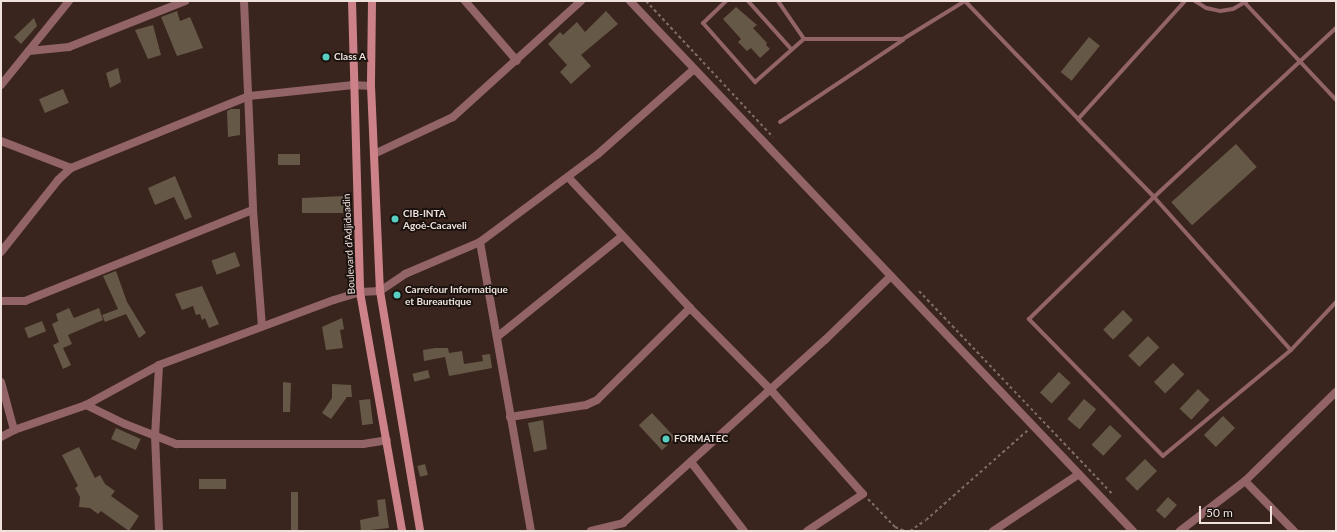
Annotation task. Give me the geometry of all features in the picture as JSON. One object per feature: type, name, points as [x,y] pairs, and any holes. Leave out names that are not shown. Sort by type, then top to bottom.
[{"type":"main road","name":"Boulevard d'Adjidoadin","points":[[352,1],[353,85],[360,292],[402,531]]},
{"type":"main road","points":[[372,1],[370,19],[371,86],[380,291],[420,531]]},
{"type":"street","points":[[1,85],[69,1]]},
{"type":"street","points":[[29,52],[69,47],[185,1]]},
{"type":"street","points":[[244,1],[253,210],[262,326]]},
{"type":"street","points":[[464,1],[516,61]]},
{"type":"street","points":[[374,154],[453,117],[581,1]]},
{"type":"street","points":[[630,1],[1133,531]]},
{"type":"street","points":[[1,437],[14,430],[86,405],[160,365],[262,326],[360,292],[380,291],[405,274],[480,242],[568,177],[694,69]]},
{"type":"street","points":[[1,252],[58,180],[71,168],[249,96],[353,85],[371,86]]},
{"type":"street","points":[[1,140],[71,168]]},
{"type":"street","points":[[568,177],[690,308],[770,388],[863,494],[807,531]]},
{"type":"street","points":[[1,301],[25,301],[253,210]]},
{"type":"street","points":[[497,337],[622,236]]},
{"type":"street","points":[[480,242],[531,531]]},
{"type":"street","points":[[591,531],[624,527],[691,462],[891,276]]},
{"type":"street","points":[[510,417],[586,405],[597,400],[690,308]]},
{"type":"street","points":[[159,531],[155,437],[160,365]]},
{"type":"street","points":[[1,382],[14,430]]},
{"type":"street","points":[[1180,531],[1245,481],[1336,392]]},
{"type":"street","points":[[86,405],[155,437],[176,444],[362,444],[387,440]]},
{"type":"street","points":[[691,462],[744,531]]},
{"type":"street","points":[[993,531],[1079,474]]},
{"type":"street","points":[[1245,481],[1294,531]]},
{"type":"lane","points":[[726,1],[703,23],[755,82],[804,39],[903,39]]},
{"type":"lane","points":[[748,1],[791,49]]},
{"type":"lane","points":[[778,1],[804,39]]},
{"type":"lane","points":[[780,122],[903,39],[965,1],[1154,197],[1291,350]]},
{"type":"lane","points":[[1078,119],[1185,1]]},
{"type":"lane","points":[[1195,1],[1206,8],[1220,11],[1233,9],[1246,2],[1264,20],[1298,62],[1336,100]]},
{"type":"lane","points":[[1336,28],[1154,197],[1029,319],[1163,456],[1291,350],[1336,302]]},
{"type":"path","points":[[646,1],[776,140]]},
{"type":"path","points":[[914,286],[1112,495]]},
{"type":"path","points":[[910,531],[926,520],[1034,425]]},
{"type":"path","points":[[863,494],[895,527],[905,531]]},
{"type":"building","points":[[736,7],[757,25],[753,28],[767,43],[766,45],[770,49],[760,58],[751,48],[747,51],[738,42],[741,39],[723,19]]},
{"type":"building","points":[[177,11],[180,21],[190,17],[203,48],[177,56],[161,17]]},
{"type":"building","points":[[606,11],[618,24],[581,55],[591,66],[571,84],[560,72],[567,65],[548,44],[560,32],[563,35],[577,22],[585,32]]},
{"type":"building","points":[[34,18],[37,26],[21,44],[14,37]]},
{"type":"building","points":[[153,25],[161,55],[148,59],[135,30]]},
{"type":"building","points":[[1089,37],[1100,46],[1072,81],[1061,72]]},
{"type":"building","points":[[118,68],[121,82],[110,88],[106,73]]},
{"type":"building","points":[[63,89],[69,103],[45,113],[39,99]]},
{"type":"building","points":[[231,109],[240,109],[240,135],[228,137],[227,111]]},
{"type":"building","points":[[1236,144],[1257,167],[1192,225],[1171,202]]},
{"type":"building","points":[[278,154],[300,154],[300,165],[278,165]]},
{"type":"building","points":[[175,176],[192,217],[185,220],[174,197],[155,205],[148,188]]},
{"type":"building","points":[[344,196],[343,213],[302,213],[302,198]]},
{"type":"building","points":[[235,252],[240,266],[217,275],[212,261]]},
{"type":"building","points":[[116,271],[127,302],[146,333],[139,338],[126,314],[105,322],[102,315],[118,309],[103,276]]},
{"type":"building","points":[[202,286],[219,324],[209,328],[205,318],[202,320],[200,314],[196,315],[193,306],[182,310],[175,294]]},
{"type":"building","points":[[69,308],[74,318],[99,308],[103,320],[68,335],[72,344],[63,348],[71,365],[63,369],[53,345],[59,342],[52,324],[58,321],[56,314]]},
{"type":"building","points":[[1123,310],[1133,320],[1113,340],[1103,330]]},
{"type":"building","points":[[342,318],[344,329],[340,330],[343,348],[326,350],[322,327]]},
{"type":"building","points":[[42,321],[46,331],[29,338],[24,328]]},
{"type":"building","points":[[1148,336],[1159,347],[1140,367],[1128,356]]},
{"type":"building","points":[[448,348],[449,353],[462,351],[464,364],[483,361],[482,355],[490,354],[492,368],[449,376],[445,357],[424,361],[423,350]]},
{"type":"building","points":[[1173,363],[1184,374],[1165,393],[1154,382]]},
{"type":"building","points":[[428,370],[430,378],[414,382],[412,374]]},
{"type":"building","points":[[1059,372],[1071,383],[1052,403],[1040,392]]},
{"type":"building","points":[[283,382],[291,383],[290,412],[283,412]]},
{"type":"building","points":[[332,384],[351,385],[352,397],[347,397],[331,419],[322,413],[332,398]]},
{"type":"building","points":[[1198,389],[1210,400],[1191,420],[1180,409]]},
{"type":"building","points":[[370,399],[373,424],[362,425],[359,400]]},
{"type":"building","points":[[1084,399],[1096,409],[1080,429],[1067,419]]},
{"type":"building","points":[[652,413],[675,438],[662,450],[639,425]]},
{"type":"building","points":[[1223,416],[1235,428],[1216,447],[1204,435]]},
{"type":"building","points":[[543,420],[547,449],[534,452],[528,423]]},
{"type":"building","points":[[1110,425],[1122,436],[1103,456],[1092,445]]},
{"type":"building","points":[[116,428],[141,439],[136,450],[111,439]]},
{"type":"building","points":[[79,447],[95,478],[100,475],[105,484],[115,491],[111,496],[139,516],[129,531],[101,511],[98,514],[90,508],[79,507],[80,497],[75,488],[78,486],[62,455]]},
{"type":"building","points":[[1145,459],[1157,471],[1137,491],[1125,479]]},
{"type":"building","points":[[425,464],[428,475],[420,477],[417,466]]},
{"type":"building","points":[[199,479],[226,479],[226,489],[199,489]]},
{"type":"building","points":[[291,492],[298,492],[298,531],[291,531]]},
{"type":"building","points":[[1168,497],[1177,505],[1165,518],[1156,510]]},
{"type":"building","points":[[385,499],[389,528],[361,531],[360,520],[379,516],[377,500]]},
{"type":"place","name":"Class A","points":[[326,57]]},
{"type":"place","name":"CIB-INTA Agoè-Cacaveli","points":[[395,219]]},
{"type":"place","name":"Carrefour Informatique et Bureautique","points":[[397,295]]},
{"type":"place","name":"FORMATEC","points":[[666,439]]}]
